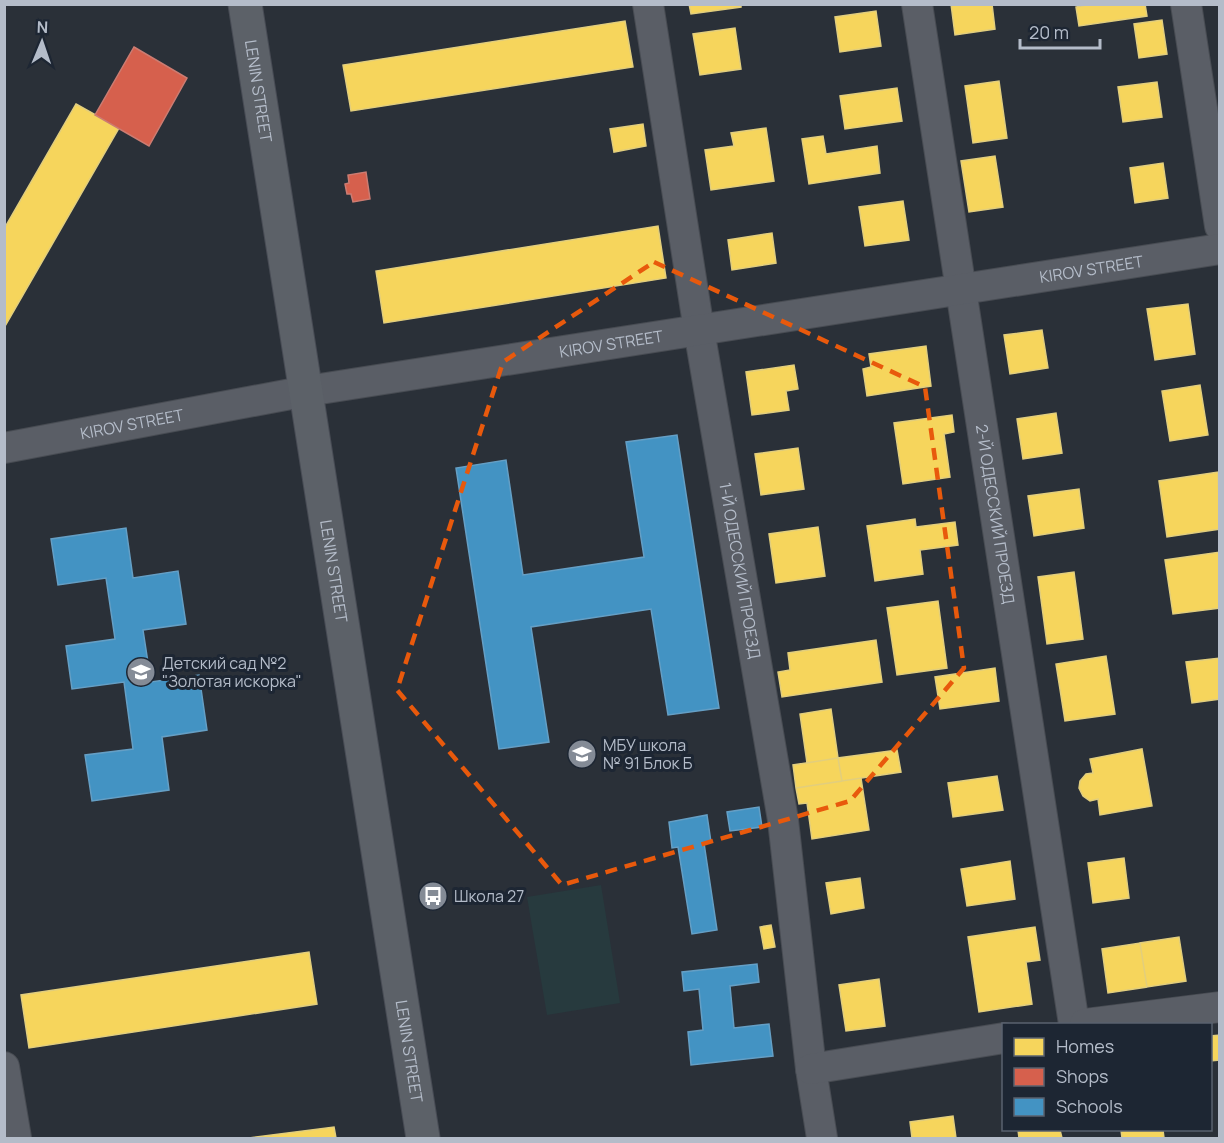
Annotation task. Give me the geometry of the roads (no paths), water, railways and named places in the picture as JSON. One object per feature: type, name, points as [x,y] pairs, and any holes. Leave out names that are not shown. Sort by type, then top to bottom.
[{"type":"main road","name":"LENIN STREET","points":[[245,4],[423,1138]]},
{"type":"street","name":"1-Й ОДЕССКИЙ ПРОЕЗД","points":[[648,4],[699,330],[783,820],[811,1069],[822,1138]]},
{"type":"street","name":"2-Й ОДЕССКИЙ ПРОЕЗД","points":[[917,4],[959,290],[1074,1023]]},
{"type":"street","points":[[1186,4],[1220,226]]},
{"type":"street","name":"KIROV STREET","points":[[4,448],[307,391],[1220,249]]},
{"type":"street","points":[[1092,1023],[1220,1006]]},
{"type":"street","points":[[811,1069],[1002,1038]]},
{"type":"street","points":[[4,1067],[16,1138]]},
{"type":"place","name":"Детский сад №2 \"Золотая искорка\"","points":[[141,672]]},
{"type":"place","name":"МБУ школа № 91 Блок Б","points":[[582,754]]},
{"type":"place","name":"Школа 27","points":[[433,896]]}]
